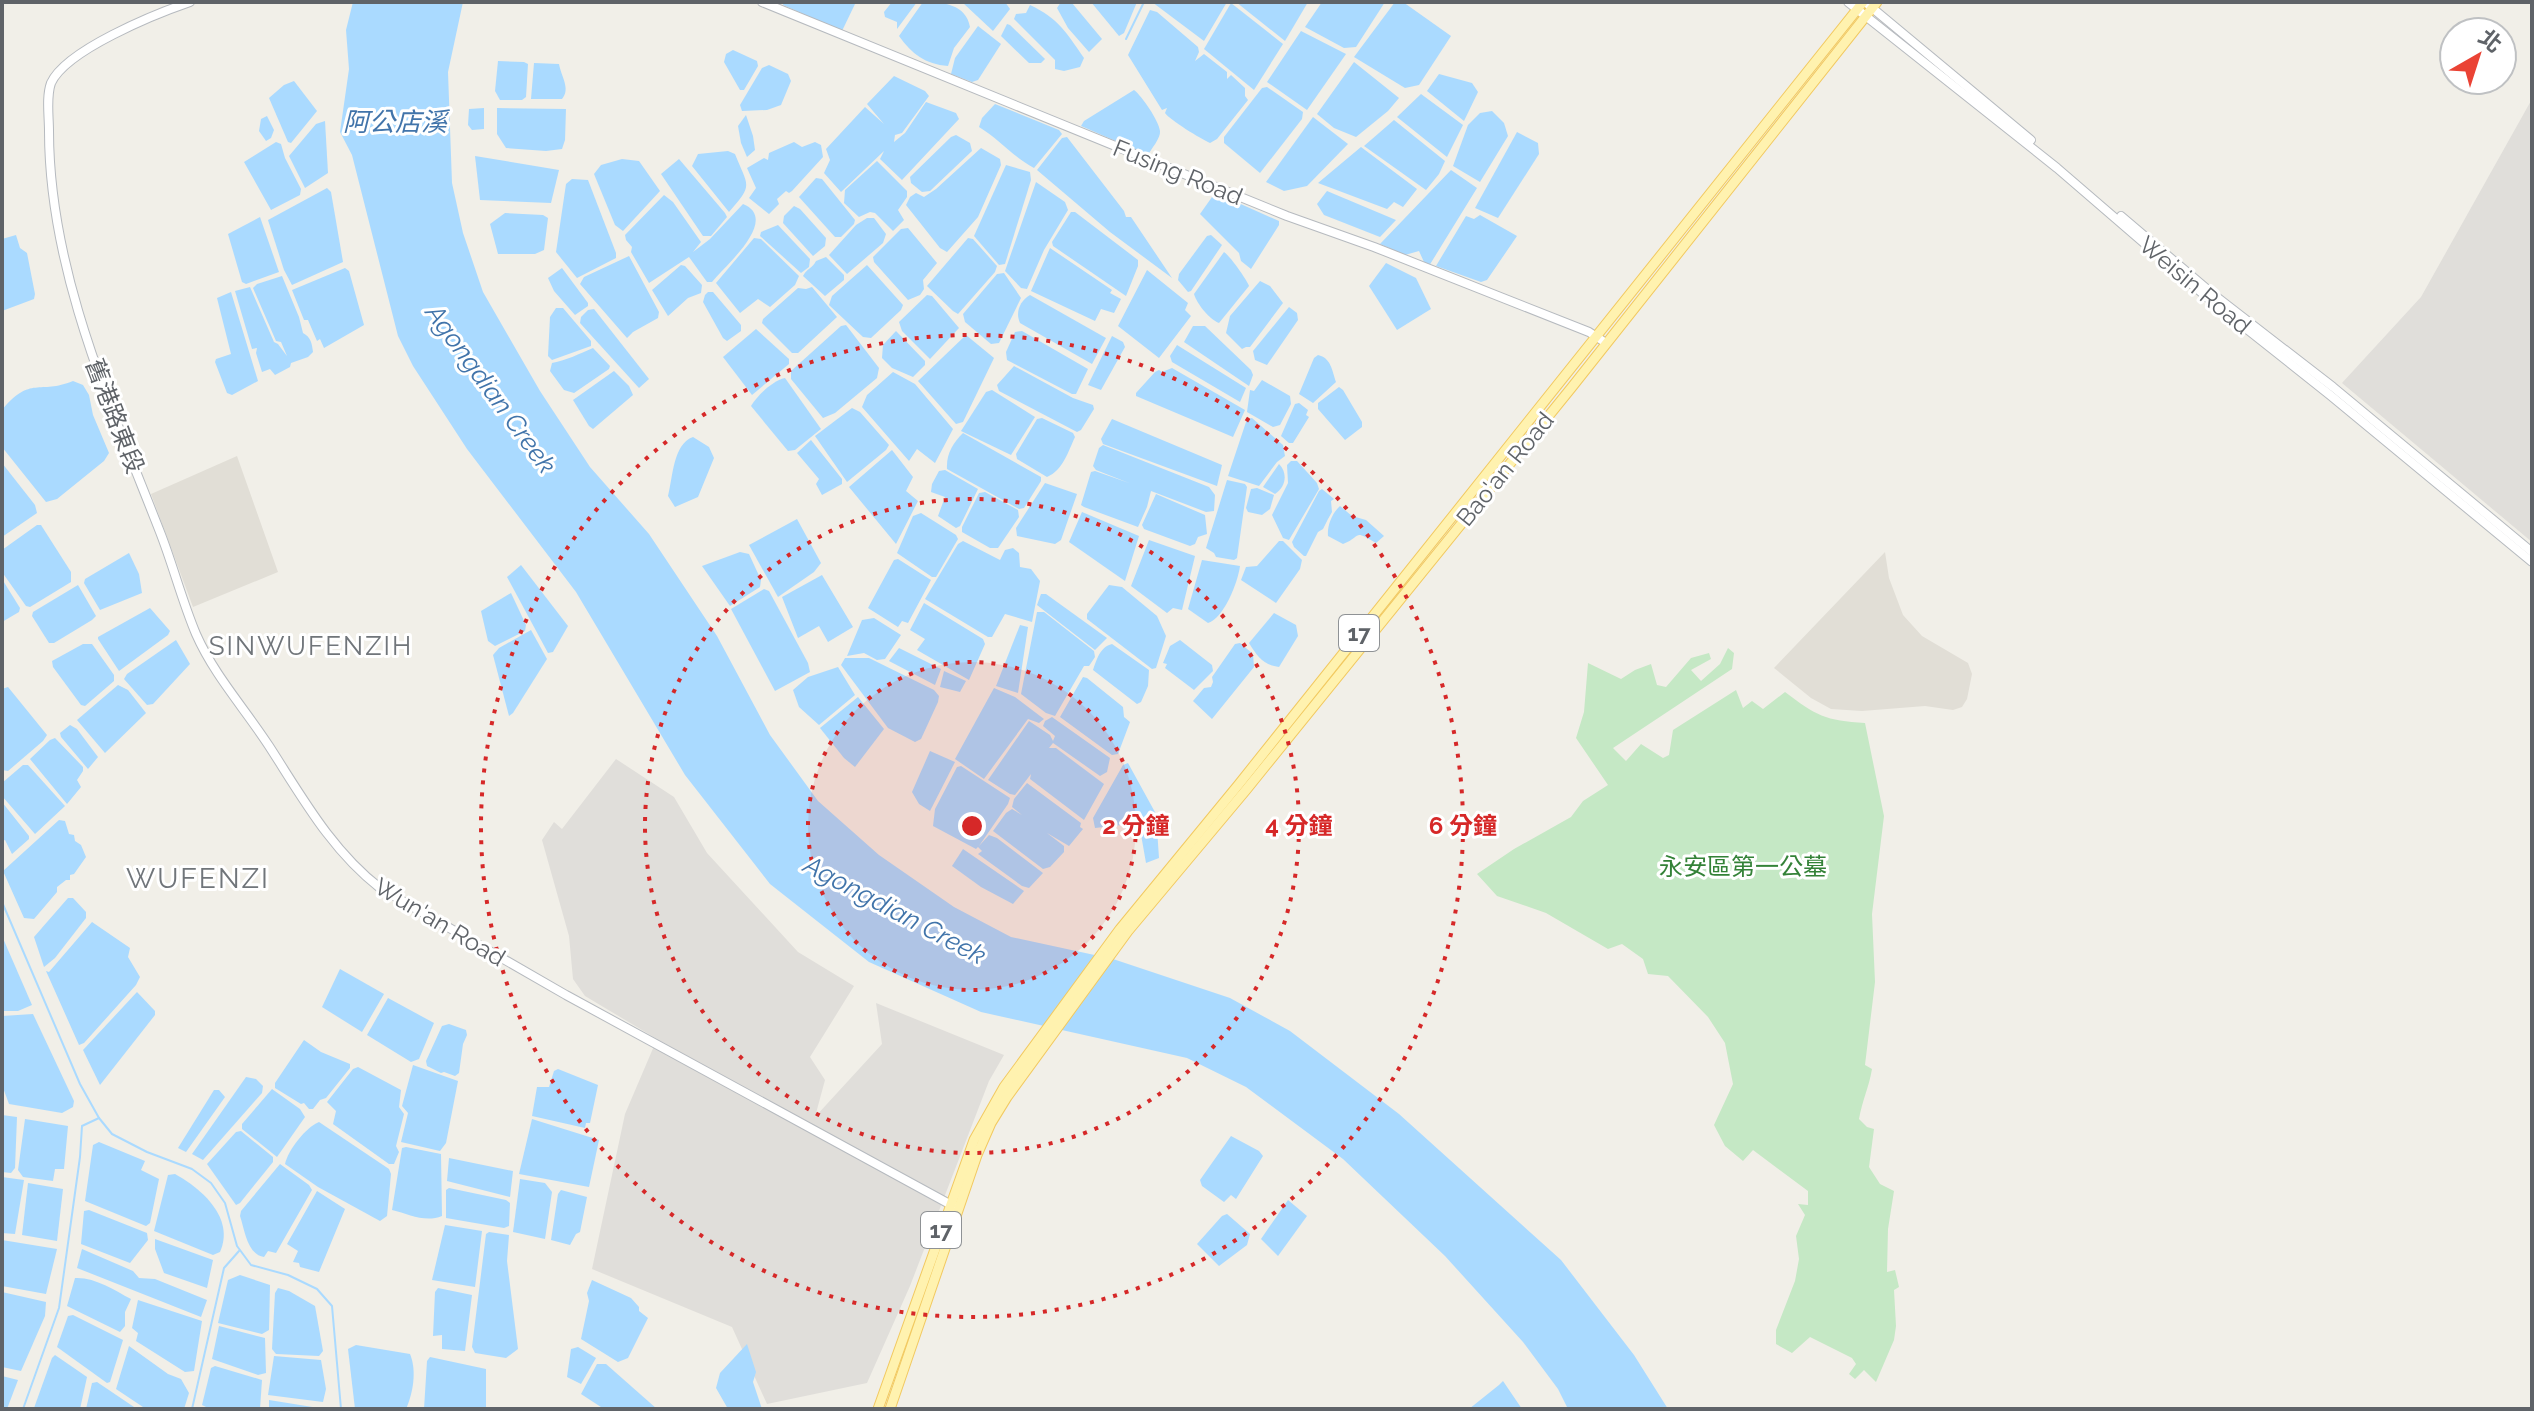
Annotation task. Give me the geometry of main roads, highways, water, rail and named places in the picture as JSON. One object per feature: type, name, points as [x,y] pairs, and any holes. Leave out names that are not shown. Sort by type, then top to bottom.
[{"type":"main road","name":"Bao'an Road","points":[[1124,930],[1596,336],[1867,6]]},
{"type":"main road","name":"Bao'an Road","points":[[1124,930],[1256,777],[1606,343],[1867,6]]},
{"type":"main road","name":"17","points":[[878,1409],[954,1206],[991,1123],[1028,1061],[1124,930]]},
{"type":"main road","name":"17","points":[[890,1409],[954,1206]]},
{"type":"water","name":"阿公店溪","points":[[353,2],[463,2],[448,72],[452,183],[463,233],[483,292],[540,391],[590,467],[649,534],[717,636],[770,735],[818,801],[879,855],[954,907],[1011,937],[1113,959],[1230,998],[1290,1031],[1399,1114],[1561,1260],[1634,1355],[1668,1409],[1568,1409],[1558,1389],[1523,1342],[1445,1256],[1343,1159],[1246,1087],[1187,1058],[981,1012],[869,962],[770,884],[685,775],[576,592],[467,449],[413,366],[398,336],[352,155],[340,132],[349,69],[346,30]]},
{"type":"water","points":[[784,2],[855,4],[842,31],[783,5]]},
{"type":"water","points":[[892,2],[917,2],[897,29],[897,22],[885,17],[884,12]]},
{"type":"water","points":[[923,2],[952,6],[968,19],[970,27],[954,48],[948,66],[920,57],[899,36]]},
{"type":"water","points":[[962,2],[1005,2],[1010,9],[993,31]]},
{"type":"water","points":[[1061,2],[1072,3],[1102,39],[1089,52],[1068,28],[1057,8]]},
{"type":"water","points":[[1091,2],[1137,2],[1124,33],[1119,36]]},
{"type":"water","points":[[1152,2],[1227,2],[1204,41]]},
{"type":"water","points":[[1236,2],[1308,2],[1285,41]]},
{"type":"water","points":[[1322,2],[1385,2],[1356,47],[1344,48],[1305,27]]},
{"type":"water","points":[[1395,2],[1403,2],[1451,36],[1419,85],[1405,88],[1354,57]]},
{"type":"water","points":[[1231,3],[1283,44],[1254,90],[1204,49]]},
{"type":"water","points":[[1030,5],[1067,33],[1084,58],[1080,67],[1064,71],[1055,69],[1055,60],[1014,19],[1016,14],[1026,13]]},
{"type":"water","points":[[1150,10],[1157,12],[1198,47],[1195,61],[1204,54],[1227,72],[1227,79],[1231,75],[1245,88],[1248,100],[1217,139],[1210,143],[1168,116],[1165,113],[1167,108],[1162,110],[1128,55]]},
{"type":"water","points":[[1007,24],[1045,59],[1041,63],[1029,63],[1001,36]]},
{"type":"water","points":[[978,26],[1001,44],[978,80],[972,82],[951,74],[955,58]]},
{"type":"water","points":[[1301,31],[1346,54],[1307,110],[1267,82]]},
{"type":"water","points":[[733,50],[757,61],[758,66],[744,90],[740,90],[724,62],[726,54]]},
{"type":"water","points":[[498,61],[528,64],[526,97],[522,100],[500,100],[495,91]]},
{"type":"water","points":[[1354,62],[1399,98],[1356,137],[1334,128],[1317,114]]},
{"type":"water","points":[[534,63],[559,64],[566,87],[562,99],[531,99]]},
{"type":"water","points":[[769,65],[788,74],[791,81],[781,105],[767,110],[742,111],[740,105],[762,68]]},
{"type":"water","points":[[1439,74],[1472,83],[1478,92],[1464,121],[1427,91]]},
{"type":"water","points":[[894,76],[929,96],[902,133],[895,135],[894,142],[905,133],[926,102],[956,113],[959,119],[902,180],[880,159],[884,151],[841,192],[824,173],[830,160],[826,149],[865,107],[884,124],[867,104]]},
{"type":"water","points":[[294,81],[317,111],[291,143],[269,98]]},
{"type":"water","points":[[1267,87],[1303,112],[1302,119],[1260,173],[1224,143],[1224,137],[1262,88]]},
{"type":"water","points":[[1134,90],[1150,109],[1160,131],[1148,155],[1081,126],[1084,121]]},
{"type":"water","points":[[1421,94],[1463,125],[1447,157],[1397,117]]},
{"type":"water","points":[[995,104],[1059,130],[1062,134],[1034,168],[979,127],[982,118]]},
{"type":"water","points":[[484,108],[484,129],[472,130],[468,125],[469,109]]},
{"type":"water","points":[[497,108],[566,109],[562,149],[506,148],[497,134]]},
{"type":"water","points":[[1492,111],[1504,123],[1508,136],[1480,182],[1453,166],[1468,125],[1480,113]]},
{"type":"water","points":[[746,115],[755,150],[747,157],[738,126]]},
{"type":"water","points":[[267,116],[274,130],[266,141],[259,131],[261,119]]},
{"type":"water","points":[[1313,117],[1348,144],[1307,186],[1284,191],[1266,182]]},
{"type":"water","points":[[1394,120],[1445,161],[1426,190],[1364,146]]},
{"type":"water","points":[[325,121],[328,173],[305,188],[289,156],[316,124]]},
{"type":"water","points":[[1517,132],[1538,143],[1539,154],[1498,218],[1475,208]]},
{"type":"water","points":[[956,135],[970,143],[972,151],[930,191],[922,192],[911,183],[910,177]]},
{"type":"water","points":[[1067,137],[1126,217],[1131,217],[1172,278],[1110,232],[1037,170],[1062,138]]},
{"type":"water","points":[[276,142],[281,144],[301,189],[300,195],[271,210],[244,162]]},
{"type":"water","points":[[794,142],[802,147],[815,142],[821,145],[823,157],[792,191],[786,191],[777,199],[779,204],[769,214],[749,198],[756,188],[747,168],[764,158],[768,160],[769,153]]},
{"type":"water","points":[[1361,147],[1417,189],[1403,207],[1394,202],[1387,209],[1318,183]]},
{"type":"water","points":[[981,148],[1000,159],[1001,165],[978,217],[947,252],[940,248],[906,205],[916,193],[924,197],[936,189]]},
{"type":"water","points":[[728,151],[735,154],[746,185],[742,196],[729,212],[692,166],[698,154]]},
{"type":"water","points":[[475,156],[559,170],[551,203],[480,200]]},
{"type":"water","points":[[622,159],[639,161],[660,191],[623,231],[615,225],[594,174],[601,165]]},
{"type":"water","points":[[679,159],[727,217],[711,236],[703,236],[661,174]]},
{"type":"water","points":[[877,161],[907,191],[907,197],[898,210],[904,220],[893,231],[875,213],[859,217],[844,203],[845,190]]},
{"type":"water","points":[[1006,165],[1030,172],[1031,180],[1005,264],[999,265],[974,236]]},
{"type":"water","points":[[1451,170],[1477,188],[1429,266],[1419,251],[1405,255],[1380,244]]},
{"type":"water","points":[[816,178],[822,179],[855,220],[841,237],[835,237],[799,197]]},
{"type":"water","points":[[572,179],[588,180],[616,253],[616,258],[577,278],[556,252],[566,184]]},
{"type":"water","points":[[1036,182],[1065,202],[1068,210],[1044,250],[1027,289],[1021,288],[1005,271]]},
{"type":"water","points":[[327,188],[331,192],[343,262],[292,285],[268,220]]},
{"type":"water","points":[[1327,191],[1396,220],[1380,237],[1324,215],[1317,204]]},
{"type":"water","points":[[664,195],[673,202],[701,242],[693,252],[743,204],[753,211],[756,220],[747,242],[712,282],[707,282],[689,257],[649,283],[631,252],[632,247],[625,235]]},
{"type":"water","points":[[1212,197],[1225,197],[1279,221],[1251,269],[1200,214]]},
{"type":"water","points":[[794,206],[826,238],[825,246],[813,256],[783,223],[784,216]]},
{"type":"water","points":[[1071,212],[1138,260],[1126,296],[1053,246],[1052,242]]},
{"type":"water","points":[[505,213],[543,215],[548,218],[544,250],[535,254],[498,254],[490,224]]},
{"type":"water","points":[[1480,215],[1517,236],[1487,280],[1481,282],[1436,266],[1466,216],[1474,219]]},
{"type":"water","points":[[260,217],[279,272],[246,284],[242,282],[228,234]]},
{"type":"water","points":[[867,218],[874,218],[886,234],[883,243],[847,274],[829,255],[856,225]]},
{"type":"water","points":[[778,225],[810,259],[809,267],[801,273],[760,236],[761,232]]},
{"type":"water","points":[[908,228],[937,263],[923,280],[924,289],[920,295],[908,300],[873,257],[901,229]]},
{"type":"water","points":[[16,235],[20,248],[27,253],[35,294],[34,299],[2,311],[2,239]]},
{"type":"water","points":[[1211,235],[1222,245],[1188,292],[1178,280],[1179,274],[1207,236]]},
{"type":"water","points":[[754,238],[761,239],[799,276],[795,285],[770,307],[758,299],[740,313],[716,283]]},
{"type":"water","points":[[968,238],[973,239],[997,266],[958,314],[927,286]]},
{"type":"water","points":[[1050,248],[1121,299],[1114,313],[1101,309],[1095,321],[1031,291]]},
{"type":"water","points":[[1224,252],[1249,286],[1219,323],[1204,311],[1194,294]]},
{"type":"water","points":[[629,256],[659,312],[658,318],[627,338],[580,284],[584,277]]},
{"type":"water","points":[[826,257],[844,275],[844,280],[825,296],[803,276],[816,261]]},
{"type":"water","points":[[1386,263],[1416,278],[1431,309],[1397,330],[1369,286]]},
{"type":"water","points":[[681,265],[702,285],[701,293],[688,298],[668,316],[652,290]]},
{"type":"water","points":[[867,265],[903,305],[871,338],[863,337],[829,305],[832,296]]},
{"type":"water","points":[[345,268],[349,271],[364,325],[324,348],[320,339],[317,341],[308,320],[304,320],[292,290]]},
{"type":"water","points":[[562,268],[588,303],[575,315],[554,291],[548,278]]},
{"type":"water","points":[[1147,270],[1188,303],[1185,310],[1191,316],[1159,358],[1118,326]]},
{"type":"water","points":[[1004,273],[1021,298],[999,343],[991,344],[965,322],[963,314],[997,274]]},
{"type":"water","points":[[282,276],[313,352],[275,375],[270,369],[262,372],[257,348],[252,349],[235,291],[250,287],[274,342],[287,356],[281,342],[276,341],[253,288]]},
{"type":"water","points":[[1260,281],[1270,286],[1283,303],[1250,347],[1242,349],[1226,333],[1230,316]]},
{"type":"water","points":[[812,287],[837,317],[798,353],[792,353],[762,323],[763,319],[798,288]]},
{"type":"water","points":[[231,292],[258,381],[232,395],[227,393],[215,362],[231,354],[217,298]]},
{"type":"water","points":[[708,292],[713,292],[741,325],[741,331],[727,341],[703,302]]},
{"type":"water","points":[[927,295],[932,296],[959,328],[930,359],[902,331],[899,322]]},
{"type":"water","points":[[1030,295],[1106,338],[1092,364],[1020,323],[1019,307]]},
{"type":"water","points":[[1289,307],[1297,313],[1298,320],[1267,365],[1255,360],[1253,351]]},
{"type":"water","points":[[556,308],[563,308],[591,341],[591,346],[552,360],[548,356],[550,317]]},
{"type":"water","points":[[594,309],[649,379],[639,388],[580,323],[588,310]]},
{"type":"water","points":[[846,325],[879,368],[877,378],[835,413],[823,418],[791,379],[791,371],[841,326]]},
{"type":"water","points":[[1193,326],[1205,326],[1251,370],[1253,375],[1249,386],[1184,342]]},
{"type":"water","points":[[756,329],[789,359],[789,364],[752,395],[723,357]]},
{"type":"water","points":[[896,331],[925,361],[913,377],[892,368],[882,358],[883,345]]},
{"type":"water","points":[[1022,331],[1088,369],[1076,394],[1007,360],[1006,352],[1015,332]]},
{"type":"water","points":[[966,335],[994,358],[963,422],[956,424],[918,381]]},
{"type":"water","points":[[1112,336],[1123,342],[1125,347],[1101,390],[1088,385]]},
{"type":"water","points":[[1177,345],[1246,388],[1240,402],[1172,362],[1170,356]]},
{"type":"water","points":[[593,348],[610,366],[609,369],[574,393],[564,390],[550,371],[552,363]]},
{"type":"water","points":[[1318,355],[1328,362],[1336,382],[1313,403],[1299,394]]},
{"type":"water","points":[[1014,366],[1073,398],[1093,405],[1094,409],[1081,430],[1077,432],[999,391],[997,385]]},
{"type":"water","points":[[1172,368],[1245,410],[1233,437],[1136,396],[1155,372]]},
{"type":"water","points":[[614,371],[629,386],[633,395],[593,429],[573,400]]},
{"type":"water","points":[[893,372],[915,384],[953,429],[935,463],[917,449],[909,461],[862,407],[867,395]]},
{"type":"water","points":[[785,378],[821,429],[795,450],[788,451],[751,406],[766,389]]},
{"type":"water","points":[[1262,380],[1290,396],[1291,404],[1280,425],[1273,427],[1247,412],[1250,390],[1254,391]]},
{"type":"water","points":[[73,381],[83,385],[89,395],[93,415],[109,453],[104,461],[57,499],[46,502],[2,447],[2,410],[28,389]]},
{"type":"water","points":[[1339,387],[1362,422],[1362,427],[1345,440],[1318,409],[1318,403]]},
{"type":"water","points":[[992,390],[1035,417],[1011,455],[961,431],[986,392]]},
{"type":"water","points":[[1299,403],[1308,410],[1306,415],[1309,417],[1293,443],[1289,443],[1281,436],[1295,404]]},
{"type":"water","points":[[852,408],[860,412],[889,445],[847,482],[815,436]]},
{"type":"water","points":[[1042,418],[1073,433],[1075,437],[1061,465],[1047,477],[1017,459],[1016,454],[1037,419]]},
{"type":"water","points":[[1252,418],[1283,445],[1285,456],[1259,486],[1228,476],[1247,419]]},
{"type":"water","points":[[1112,419],[1222,465],[1217,486],[1103,444],[1101,439]]},
{"type":"water","points":[[963,433],[1041,477],[1024,508],[1019,509],[947,469],[951,449]]},
{"type":"water","points":[[693,437],[709,447],[714,458],[698,497],[675,507],[668,496],[675,462],[681,446]]},
{"type":"water","points":[[811,440],[842,479],[842,484],[822,495],[816,484],[819,479],[797,453]]},
{"type":"water","points":[[1103,445],[1209,487],[1215,495],[1214,511],[1206,512],[1151,491],[1138,527],[1084,507],[1081,505],[1091,472],[1129,483],[1093,466]]},
{"type":"water","points":[[892,450],[913,477],[906,491],[918,501],[896,544],[849,487]]},
{"type":"water","points":[[1297,461],[1319,489],[1289,540],[1283,538],[1272,515],[1288,483],[1287,465]]},
{"type":"water","points":[[2,463],[35,505],[37,513],[2,537]]},
{"type":"water","points":[[1279,464],[1284,480],[1282,488],[1275,494],[1263,487]]},
{"type":"water","points":[[945,470],[978,489],[960,526],[956,528],[938,516],[945,497],[931,492],[939,471]]},
{"type":"water","points":[[1227,480],[1247,487],[1237,558],[1234,560],[1216,557],[1206,548]]},
{"type":"water","points":[[1045,483],[1077,494],[1061,540],[1055,544],[1017,536],[1016,528]]},
{"type":"water","points":[[1257,488],[1274,495],[1270,509],[1262,515],[1248,512],[1246,508],[1251,489]]},
{"type":"water","points":[[1322,489],[1334,499],[1331,501],[1332,512],[1304,556],[1292,542]]},
{"type":"water","points":[[985,492],[1018,510],[1019,517],[998,548],[990,548],[962,532],[979,493]]},
{"type":"water","points":[[1156,494],[1205,515],[1207,534],[1198,537],[1195,544],[1190,546],[1144,529],[1142,525]]},
{"type":"water","points":[[1340,506],[1352,516],[1366,520],[1384,536],[1376,543],[1358,535],[1343,544],[1328,536],[1331,520]]},
{"type":"water","points":[[1082,512],[1139,536],[1125,581],[1069,542]]},
{"type":"water","points":[[921,513],[958,539],[936,577],[897,553],[913,516]]},
{"type":"water","points":[[797,519],[821,563],[814,572],[778,597],[749,545]]},
{"type":"water","points":[[41,525],[71,572],[71,582],[30,607],[26,606],[2,572],[2,550]]},
{"type":"water","points":[[1149,540],[1195,556],[1182,610],[1173,608],[1167,613],[1131,586]]},
{"type":"water","points":[[963,541],[1000,560],[1005,550],[1013,548],[1019,553],[1020,567],[1031,569],[1040,581],[1032,622],[1005,614],[992,637],[988,637],[925,599],[958,544]]},
{"type":"water","points":[[1279,541],[1283,541],[1302,560],[1300,569],[1276,603],[1241,580],[1246,567],[1257,566]]},
{"type":"water","points":[[740,552],[749,554],[761,580],[760,587],[730,606],[702,566]]},
{"type":"water","points":[[129,553],[139,574],[142,593],[100,610],[84,583],[85,579]]},
{"type":"water","points":[[898,559],[931,580],[908,623],[902,621],[898,627],[868,608],[894,560]]},
{"type":"water","points":[[1202,560],[1240,566],[1225,607],[1208,623],[1188,609]]},
{"type":"water","points":[[521,565],[568,626],[553,652],[548,653],[507,577]]},
{"type":"water","points":[[822,575],[853,627],[828,642],[819,626],[798,638],[782,597]]},
{"type":"water","points":[[2,579],[20,608],[19,612],[2,622]]},
{"type":"water","points":[[78,585],[96,616],[54,643],[49,643],[32,616],[33,612]]},
{"type":"water","points":[[1109,585],[1122,587],[1157,616],[1166,636],[1156,668],[1152,669],[1087,619],[1087,614]]},
{"type":"water","points":[[764,589],[769,591],[810,672],[775,691],[731,609]]},
{"type":"water","points":[[511,593],[526,625],[525,631],[495,646],[488,641],[481,611]]},
{"type":"water","points":[[1041,594],[1046,594],[1107,638],[1095,650],[1037,605]]},
{"type":"water","points":[[924,603],[983,639],[985,644],[969,680],[917,650],[925,639],[910,630]]},
{"type":"water","points":[[150,608],[170,631],[119,671],[98,637]]},
{"type":"water","points":[[1037,612],[1044,612],[1094,651],[1095,657],[1089,666],[1084,666],[1055,716],[1021,694]]},
{"type":"water","points":[[1274,613],[1296,625],[1298,636],[1279,667],[1261,659],[1249,643]]},
{"type":"water","points":[[874,618],[901,635],[885,659],[877,660],[864,653],[847,656],[862,620]]},
{"type":"water","points":[[1020,625],[1028,627],[1018,693],[996,686]]},
{"type":"water","points":[[531,630],[547,659],[509,716],[493,655],[499,648]]},
{"type":"water","points":[[176,640],[190,664],[153,704],[147,705],[124,679]]},
{"type":"water","points":[[1180,640],[1212,665],[1213,671],[1194,690],[1165,668],[1167,664],[1163,663],[1170,646]]},
{"type":"water","points":[[1240,643],[1253,654],[1254,667],[1212,719],[1193,701],[1204,688],[1211,687],[1212,677],[1235,644]]},
{"type":"water","points":[[83,644],[92,644],[114,675],[114,681],[85,706],[81,705],[53,667],[52,661]]},
{"type":"water","points":[[1112,644],[1149,670],[1148,686],[1137,704],[1093,670],[1102,651]]},
{"type":"water","points":[[899,648],[941,669],[935,685],[889,661]]},
{"type":"water","points":[[845,658],[869,658],[934,690],[939,696],[938,702],[921,739],[915,742],[888,728],[841,665]]},
{"type":"water","points":[[838,667],[855,695],[819,725],[799,707],[793,690],[808,677]]},
{"type":"water","points":[[944,671],[966,681],[960,692],[940,687]]},
{"type":"water","points":[[1083,677],[1123,707],[1124,717],[1130,722],[1118,754],[1112,755],[1060,717]]},
{"type":"water","points":[[118,685],[128,690],[146,713],[105,753],[77,720]]},
{"type":"water","points":[[8,687],[47,735],[8,771],[2,770],[2,689]]},
{"type":"water","points":[[994,688],[1015,697],[1044,719],[1039,723],[1028,719],[984,779],[955,759]]},
{"type":"water","points":[[858,697],[884,729],[855,767],[820,728]]},
{"type":"water","points":[[1052,717],[1110,758],[1107,772],[1100,776],[1053,743],[1049,748],[1056,748],[1104,784],[1084,820],[1030,779],[1031,774],[1015,795],[988,780],[1029,721],[1050,735],[1053,741],[1055,736],[1043,726]]},
{"type":"water","points":[[70,725],[77,729],[98,757],[88,769],[61,737],[60,733]]},
{"type":"water","points":[[55,738],[83,767],[77,780],[81,787],[67,804],[30,759]]},
{"type":"water","points":[[930,751],[955,762],[930,811],[919,804],[912,792]]},
{"type":"water","points":[[1128,763],[1156,814],[1159,858],[1146,863],[1139,823],[1095,828],[1093,818],[1123,765]]},
{"type":"water","points":[[23,765],[28,765],[65,806],[35,834],[2,796],[2,783]]},
{"type":"water","points":[[961,766],[1010,798],[979,846],[989,835],[997,838],[1043,873],[1029,888],[978,854],[982,851],[978,847],[976,849],[933,826],[935,809],[957,767]]},
{"type":"water","points":[[1027,783],[1081,823],[1083,829],[1069,846],[1047,833],[1064,846],[1064,852],[1050,867],[1043,869],[993,831],[1012,809],[1022,815],[1012,807],[1014,799]]},
{"type":"water","points":[[2,802],[29,836],[12,854],[5,840],[2,841]]},
{"type":"water","points":[[59,820],[65,821],[69,834],[74,835],[86,857],[70,875],[70,880],[57,887],[57,892],[34,919],[24,918],[3,871]]},
{"type":"water","points":[[963,849],[1024,891],[1013,904],[981,887],[952,866]]},
{"type":"water","points":[[68,898],[73,898],[86,912],[86,918],[55,958],[44,967],[34,937]]},
{"type":"water","points":[[92,922],[130,948],[128,957],[140,977],[79,1045],[46,971],[49,972]]},
{"type":"water","points":[[2,936],[32,1005],[18,1011],[2,1011]]},
{"type":"water","points":[[340,969],[384,994],[362,1032],[322,1007]]},
{"type":"water","points":[[137,992],[155,1011],[155,1015],[100,1085],[83,1050]]},
{"type":"water","points":[[388,998],[434,1023],[419,1059],[411,1062],[367,1035]]},
{"type":"water","points":[[33,1014],[74,1101],[73,1107],[62,1113],[9,1104],[2,1085],[2,1016]]},
{"type":"water","points":[[449,1024],[466,1030],[467,1035],[459,1073],[455,1076],[427,1066],[426,1061],[442,1026]]},
{"type":"water","points":[[304,1040],[321,1052],[350,1064],[326,1098],[313,1109],[275,1088],[275,1083]]},
{"type":"water","points":[[413,1065],[458,1081],[446,1143],[440,1151],[401,1142],[408,1113],[402,1106]]},
{"type":"water","points":[[358,1067],[401,1090],[399,1107],[404,1114],[396,1146],[399,1152],[394,1164],[389,1164],[333,1124],[336,1111],[327,1102],[353,1069]]},
{"type":"water","points":[[558,1069],[598,1085],[590,1123],[586,1123],[585,1128],[532,1116],[537,1087],[549,1087],[554,1071]]},
{"type":"water","points":[[246,1077],[256,1079],[263,1086],[262,1093],[203,1160],[192,1154]]},
{"type":"water","points":[[272,1089],[300,1109],[305,1117],[277,1157],[242,1129],[242,1124]]},
{"type":"water","points":[[214,1090],[219,1090],[225,1097],[186,1152],[178,1148]]},
{"type":"water","points":[[2,1115],[17,1117],[15,1168],[11,1173],[2,1172]]},
{"type":"water","points":[[25,1119],[68,1126],[64,1169],[55,1169],[53,1181],[23,1177],[18,1170]]},
{"type":"water","points":[[532,1119],[599,1140],[589,1187],[519,1174]]},
{"type":"water","points":[[319,1122],[389,1169],[387,1216],[380,1221],[318,1187],[285,1164],[298,1140]]},
{"type":"water","points":[[241,1131],[273,1157],[273,1162],[236,1205],[207,1164],[236,1132]]},
{"type":"water","points":[[1231,1136],[1263,1156],[1236,1199],[1231,1195],[1224,1202],[1202,1186],[1200,1180]]},
{"type":"water","points":[[99,1142],[145,1161],[141,1170],[159,1179],[150,1223],[146,1226],[85,1201],[93,1145]]},
{"type":"water","points":[[402,1148],[441,1154],[442,1216],[423,1218],[392,1210]]},
{"type":"water","points":[[449,1158],[513,1171],[510,1197],[447,1181]]},
{"type":"water","points":[[280,1164],[312,1190],[276,1253],[268,1251],[264,1257],[250,1247],[240,1216]]},
{"type":"water","points":[[175,1174],[205,1196],[219,1216],[223,1228],[220,1252],[213,1255],[154,1231],[168,1175]]},
{"type":"water","points":[[2,1177],[24,1180],[15,1234],[2,1233]]},
{"type":"water","points":[[520,1179],[545,1183],[552,1192],[545,1239],[513,1232]]},
{"type":"water","points":[[28,1183],[63,1189],[57,1241],[22,1235]]},
{"type":"water","points":[[449,1188],[506,1200],[510,1203],[509,1226],[504,1228],[446,1218],[446,1190]]},
{"type":"water","points":[[561,1190],[587,1197],[580,1232],[570,1245],[551,1240]]},
{"type":"water","points":[[317,1191],[345,1209],[319,1272],[293,1262],[298,1251],[287,1244]]},
{"type":"water","points":[[1288,1200],[1307,1216],[1278,1256],[1261,1239]]},
{"type":"water","points":[[89,1210],[147,1233],[148,1240],[130,1263],[81,1244],[84,1211]]},
{"type":"water","points":[[1227,1214],[1250,1234],[1247,1245],[1219,1266],[1197,1244]]},
{"type":"water","points":[[445,1225],[482,1231],[475,1287],[432,1280]]},
{"type":"water","points":[[486,1234],[509,1235],[507,1261],[518,1349],[506,1358],[475,1353],[472,1347]]},
{"type":"water","points":[[155,1239],[213,1260],[207,1288],[164,1273],[155,1249]]},
{"type":"water","points":[[2,1240],[57,1249],[46,1294],[2,1286]]},
{"type":"water","points":[[82,1249],[133,1271],[139,1278],[155,1279],[207,1300],[201,1317],[77,1268]]},
{"type":"water","points":[[240,1275],[270,1285],[269,1330],[262,1334],[218,1323],[228,1280]]},
{"type":"water","points":[[75,1278],[97,1282],[131,1299],[125,1312],[125,1326],[120,1332],[67,1306]]},
{"type":"water","points":[[592,1280],[631,1298],[648,1318],[628,1358],[618,1362],[581,1339],[589,1301],[587,1293]]},
{"type":"water","points":[[278,1288],[315,1306],[323,1351],[319,1356],[276,1354],[272,1349],[275,1293]]},
{"type":"water","points":[[438,1288],[472,1295],[465,1351],[442,1349],[442,1335],[433,1336],[435,1292]]},
{"type":"water","points":[[2,1292],[46,1302],[45,1316],[21,1371],[2,1367]]},
{"type":"water","points":[[138,1300],[202,1321],[194,1371],[185,1372],[136,1341],[138,1333],[132,1328]]},
{"type":"water","points":[[73,1315],[123,1340],[110,1382],[107,1383],[57,1347],[68,1316]]},
{"type":"water","points":[[219,1326],[265,1338],[266,1373],[258,1375],[212,1359]]},
{"type":"water","points":[[747,1344],[756,1372],[753,1382],[762,1409],[728,1409],[716,1388],[720,1373]]},
{"type":"water","points":[[356,1345],[410,1354],[413,1382],[406,1409],[355,1409],[348,1349]]},
{"type":"water","points":[[129,1346],[168,1374],[181,1379],[189,1393],[184,1409],[146,1409],[116,1389]]},
{"type":"water","points":[[578,1347],[596,1358],[581,1384],[567,1377],[571,1349]]},
{"type":"water","points":[[55,1355],[87,1377],[80,1409],[34,1408]]},
{"type":"water","points":[[274,1356],[321,1360],[326,1389],[323,1402],[268,1395]]},
{"type":"water","points":[[430,1357],[486,1369],[486,1409],[424,1409],[427,1361]]},
{"type":"water","points":[[597,1364],[606,1364],[657,1409],[604,1409],[581,1394]]},
{"type":"water","points":[[215,1366],[262,1380],[260,1409],[210,1409],[202,1405],[211,1368]]},
{"type":"water","points":[[2,1376],[18,1380],[7,1409],[2,1409]]},
{"type":"water","points":[[1503,1381],[1522,1409],[1469,1409],[1499,1385]]},
{"type":"water","points":[[97,1382],[137,1409],[86,1409],[92,1383]]},
{"type":"water","points":[[269,1400],[325,1409],[269,1409]]},
{"type":"waterway","points":[[1126,39],[1144,2]]},
{"type":"waterway","points":[[2,902],[80,1084],[112,1134],[147,1152],[192,1169],[211,1183],[225,1203],[237,1246],[251,1265],[288,1275],[317,1289],[332,1306],[341,1409]]},
{"type":"waterway","points":[[23,1409],[59,1308],[82,1126],[99,1118]]},
{"type":"waterway","points":[[192,1409],[224,1268],[239,1251]]},
{"type":"district","name":"SINWUFENZIH","points":[[311,646]]},
{"type":"district","name":"WUFENZI","points":[[198,878]]},
{"type":"water label","name":"Agongdian Creek","points":[[491,389]]},
{"type":"water label","name":"Agongdian Creek","points":[[895,910]]},
{"type":"park label","name":"永安區第一公墓","points":[[1743,866]]}]
